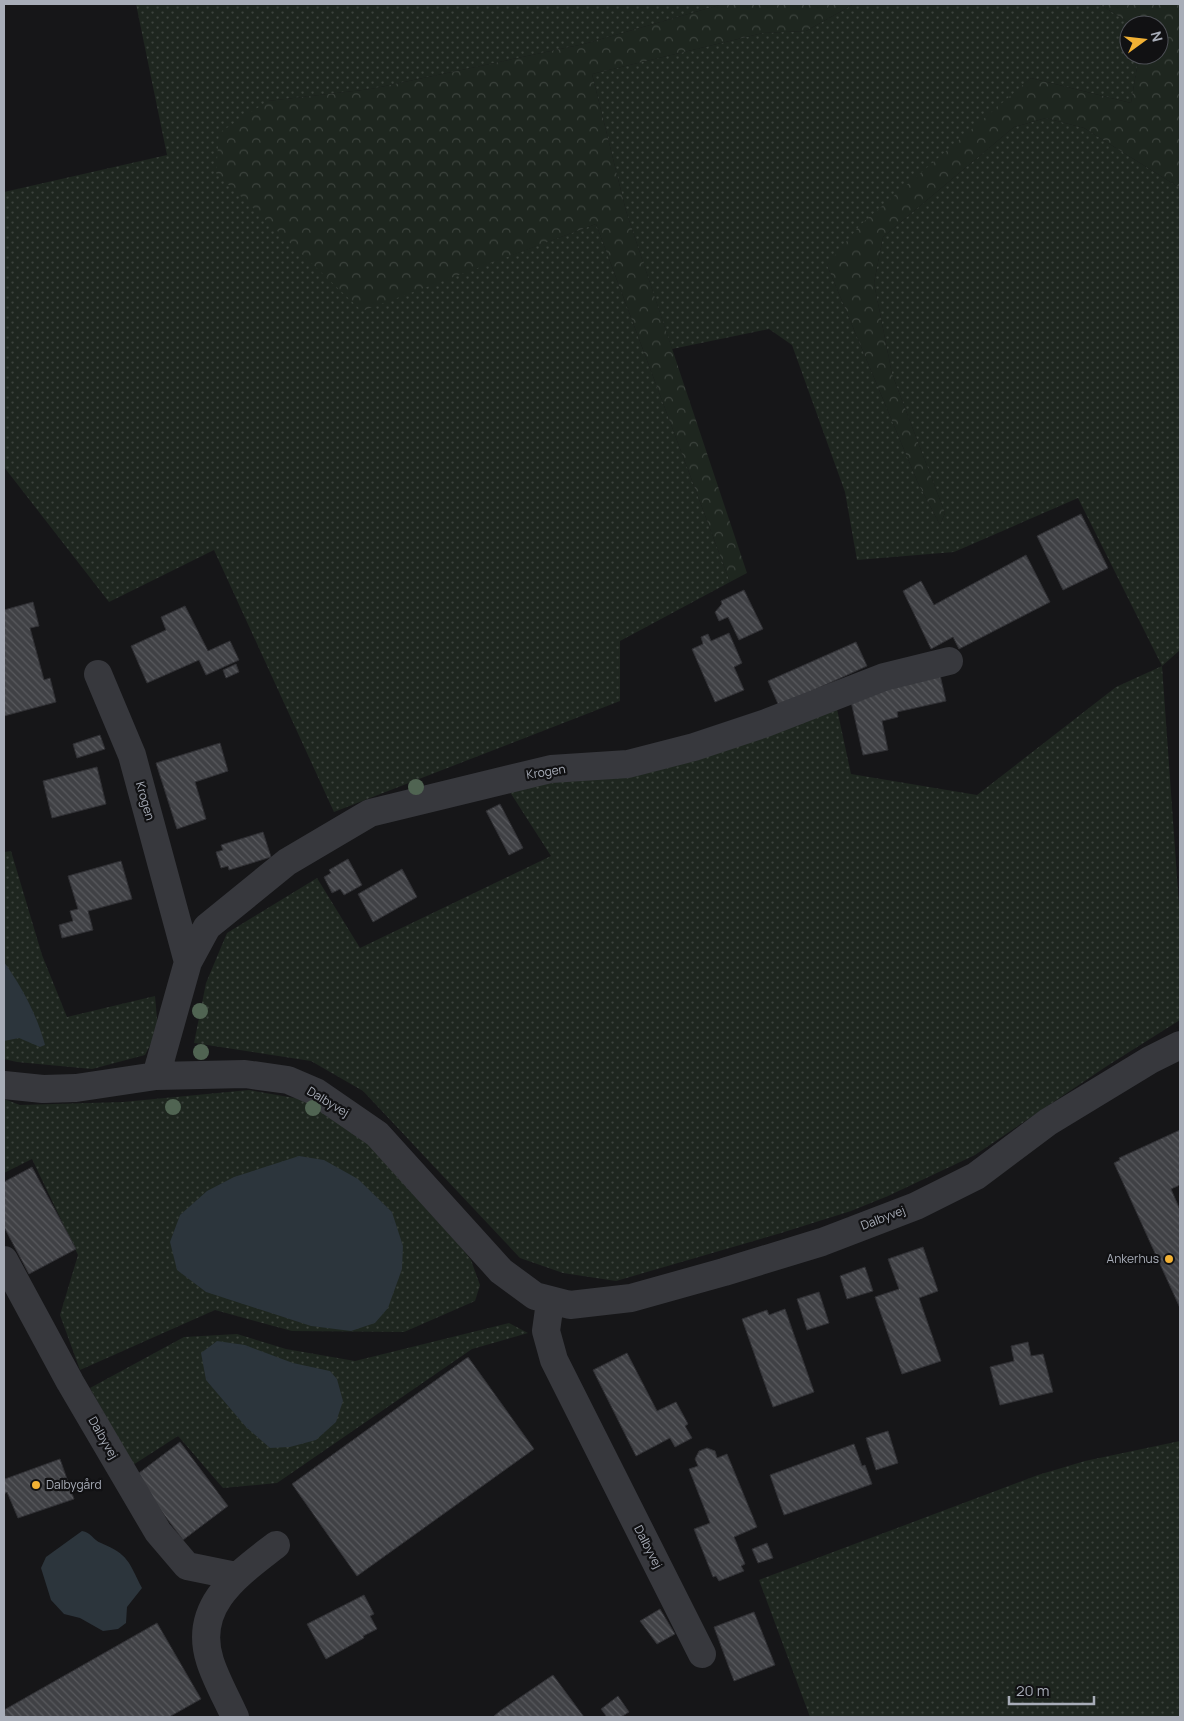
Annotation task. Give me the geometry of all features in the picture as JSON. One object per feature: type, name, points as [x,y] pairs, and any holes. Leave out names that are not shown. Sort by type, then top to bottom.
[{"type":"street","name":"Krogen","points":[[156,1076],[188,962],[207,927],[287,862],[370,813],[551,769],[628,764],[694,747],[757,726],[884,677],[949,661]]},
{"type":"street","name":"Krogen","points":[[98,674],[132,756],[188,962]]},
{"type":"street","name":"Dalbyvej","points":[[4,1084],[43,1089],[76,1088],[156,1076],[245,1074],[288,1080],[316,1092],[377,1134],[502,1271],[535,1296],[550,1302],[570,1305],[631,1298],[822,1242],[916,1206],[976,1176],[1048,1122],[1150,1060],[1180,1045]]},
{"type":"street","name":"Dalbyvej","points":[[4,1260],[70,1382],[158,1532],[187,1566],[236,1576]]},
{"type":"street","name":"Dalbyvej","points":[[550,1302],[546,1331],[554,1360],[702,1654]]},
{"type":"street","points":[[235,1717],[210,1660],[206,1631],[213,1604],[236,1576],[276,1544]]},
{"type":"green space","points":[[136,4],[723,4],[584,44],[371,89],[268,101],[362,310],[596,224],[730,582],[620,641],[620,701],[334,812],[214,550],[109,602],[4,467],[4,192],[167,155]]},
{"type":"green space","points":[[723,4],[854,4],[806,31],[763,33],[592,74],[626,211],[747,573],[730,582],[596,224],[362,311],[216,173],[219,133],[268,101],[371,89],[584,44]]},
{"type":"green space","points":[[854,4],[1099,4],[1119,16],[1119,65],[1137,65],[1131,103],[1031,78],[827,265],[918,483],[940,525],[945,513],[892,374],[874,283],[883,237],[1014,127],[1046,118],[1084,128],[1180,188],[1180,650],[1162,666],[1078,498],[954,552],[857,560],[845,492],[792,345],[769,329],[672,349],[626,211],[592,74],[763,33],[806,31]]},
{"type":"green space","points":[[1099,4],[1180,4],[1180,188],[1084,128],[1046,118],[1014,127],[883,237],[874,283],[892,374],[945,513],[940,525],[918,483],[827,265],[860,225],[1031,78],[1131,103],[1137,65],[1169,65],[1169,15],[1119,16]]},
{"type":"green space","points":[[1162,666],[1180,919],[1180,1020],[1107,1066],[975,1155],[888,1196],[851,1211],[616,1281],[563,1273],[520,1258],[363,1091],[311,1061],[194,1043],[206,983],[227,933],[317,878],[360,948],[551,856],[508,789],[650,769],[837,709],[851,774],[977,795],[1116,687]]},
{"type":"green space","points":[[11,851],[42,955],[67,1017],[155,996],[158,1030],[145,1055],[92,1069],[17,1062],[4,1059],[4,852]]},
{"type":"green space","points":[[249,1090],[306,1100],[352,1126],[425,1201],[471,1260],[480,1285],[475,1301],[404,1332],[292,1331],[215,1310],[80,1370],[60,1315],[78,1255],[32,1159],[4,1173],[4,1099],[20,1105],[123,1102]]},
{"type":"green space","points":[[509,1323],[528,1333],[472,1349],[277,1483],[223,1488],[178,1436],[133,1465],[90,1388],[184,1337],[237,1334],[286,1349],[355,1361]]},
{"type":"green space","points":[[1180,1441],[1180,1717],[810,1717],[759,1580],[1038,1475],[1085,1461]]},
{"type":"shaded area","points":[[4,962],[28,1002],[38,1023],[45,1045],[40,1047],[19,1038],[4,1041]]},
{"type":"shaded area","points":[[299,1156],[324,1160],[358,1179],[392,1212],[403,1246],[402,1269],[388,1308],[375,1323],[351,1331],[311,1326],[206,1292],[177,1270],[170,1242],[180,1215],[207,1191],[234,1177]]},
{"type":"shaded area","points":[[217,1341],[245,1345],[293,1363],[330,1371],[337,1379],[343,1401],[336,1422],[316,1440],[290,1447],[270,1448],[246,1427],[206,1380],[201,1353]]},
{"type":"shaded area","points":[[82,1531],[123,1555],[142,1588],[127,1607],[126,1623],[118,1629],[103,1631],[80,1618],[64,1614],[51,1600],[41,1568],[46,1557]]},
{"type":"building","points":[[1081,514],[1108,568],[1063,590],[1037,536]]},
{"type":"building","points":[[1026,555],[1050,602],[959,649],[953,637],[931,649],[903,591],[921,581],[934,605]]},
{"type":"building","points":[[744,590],[763,629],[739,640],[728,617],[719,621],[715,612],[722,604],[721,601]]},
{"type":"building","points":[[33,602],[39,626],[30,628],[44,680],[50,678],[56,702],[4,716],[4,610]]},
{"type":"building","points":[[185,606],[208,651],[230,641],[239,660],[206,675],[199,660],[147,683],[131,646],[166,630],[161,617]]},
{"type":"building","points":[[729,633],[742,663],[734,667],[744,690],[715,702],[692,649],[703,644],[701,637],[708,634],[711,641]]},
{"type":"building","points":[[856,642],[867,666],[779,706],[768,681]]},
{"type":"building","points":[[236,664],[239,672],[226,678],[223,670]]},
{"type":"building","points":[[940,675],[946,701],[897,712],[898,717],[882,721],[888,750],[863,755],[850,697]]},
{"type":"building","points":[[100,735],[105,749],[77,758],[73,744]]},
{"type":"building","points":[[220,743],[228,771],[195,782],[206,819],[177,829],[156,763]]},
{"type":"building","points":[[97,767],[106,804],[52,818],[43,781]]},
{"type":"building","points":[[500,804],[523,848],[509,855],[486,811]]},
{"type":"building","points":[[263,832],[271,857],[229,870],[228,866],[221,868],[216,852],[223,850],[221,845]]},
{"type":"building","points":[[348,859],[362,885],[344,895],[340,889],[332,893],[324,877],[331,873],[329,870]]},
{"type":"building","points":[[121,861],[132,899],[88,911],[93,930],[62,938],[59,925],[73,921],[70,911],[78,909],[68,876]]},
{"type":"building","points":[[402,869],[417,897],[373,922],[358,894]]},
{"type":"building","name":"Ankerhus","points":[[1180,1130],[1180,1185],[1171,1189],[1180,1210],[1180,1308],[1114,1163],[1120,1160],[1119,1158]]},
{"type":"building","points":[[32,1167],[76,1249],[29,1274],[4,1227],[4,1182]]},
{"type":"building","points":[[923,1247],[938,1291],[919,1298],[941,1361],[902,1374],[875,1297],[899,1289],[888,1259]]},
{"type":"building","points":[[865,1267],[873,1291],[847,1299],[840,1276]]},
{"type":"building","points":[[819,1292],[829,1323],[807,1330],[797,1299]]},
{"type":"building","points":[[785,1309],[814,1392],[773,1407],[742,1319],[767,1310],[769,1315]]},
{"type":"building","points":[[1028,1342],[1031,1356],[1043,1354],[1053,1392],[1000,1405],[990,1367],[1014,1361],[1011,1346]]},
{"type":"building","points":[[627,1353],[657,1411],[676,1402],[688,1424],[685,1426],[692,1438],[675,1447],[670,1438],[636,1456],[593,1370]]},
{"type":"building","points":[[468,1357],[534,1449],[357,1576],[292,1484]]},
{"type":"building","points":[[888,1431],[898,1463],[876,1470],[866,1438]]},
{"type":"building","points":[[180,1442],[228,1506],[183,1540],[135,1476]]},
{"type":"building","points":[[854,1444],[862,1466],[865,1465],[872,1484],[784,1515],[770,1475]]},
{"type":"building","points":[[707,1448],[715,1451],[717,1458],[727,1454],[757,1527],[734,1537],[745,1564],[741,1566],[744,1571],[719,1581],[716,1576],[713,1577],[694,1529],[710,1523],[689,1469],[698,1466],[695,1459],[699,1451]]},
{"type":"building","name":"Dalbygård","points":[[60,1459],[74,1499],[18,1518],[7,1492],[4,1494],[4,1477],[5,1479]]},
{"type":"building","points":[[767,1543],[773,1558],[758,1563],[752,1549]]},
{"type":"building","points":[[364,1595],[374,1614],[370,1616],[377,1629],[326,1659],[307,1624]]},
{"type":"building","points":[[660,1609],[675,1634],[657,1644],[640,1621]]},
{"type":"building","points":[[754,1612],[775,1665],[734,1681],[714,1627]]},
{"type":"building","points":[[157,1623],[201,1699],[169,1717],[4,1717],[4,1710]]},
{"type":"building","points":[[553,1675],[584,1717],[493,1717],[500,1711]]},
{"type":"building","points":[[618,1696],[629,1712],[621,1717],[607,1717],[601,1709]]},
{"type":"place","name":"Ankerhus","points":[[1169,1259]]},
{"type":"place","name":"Dalbygård","points":[[36,1485]]}]
